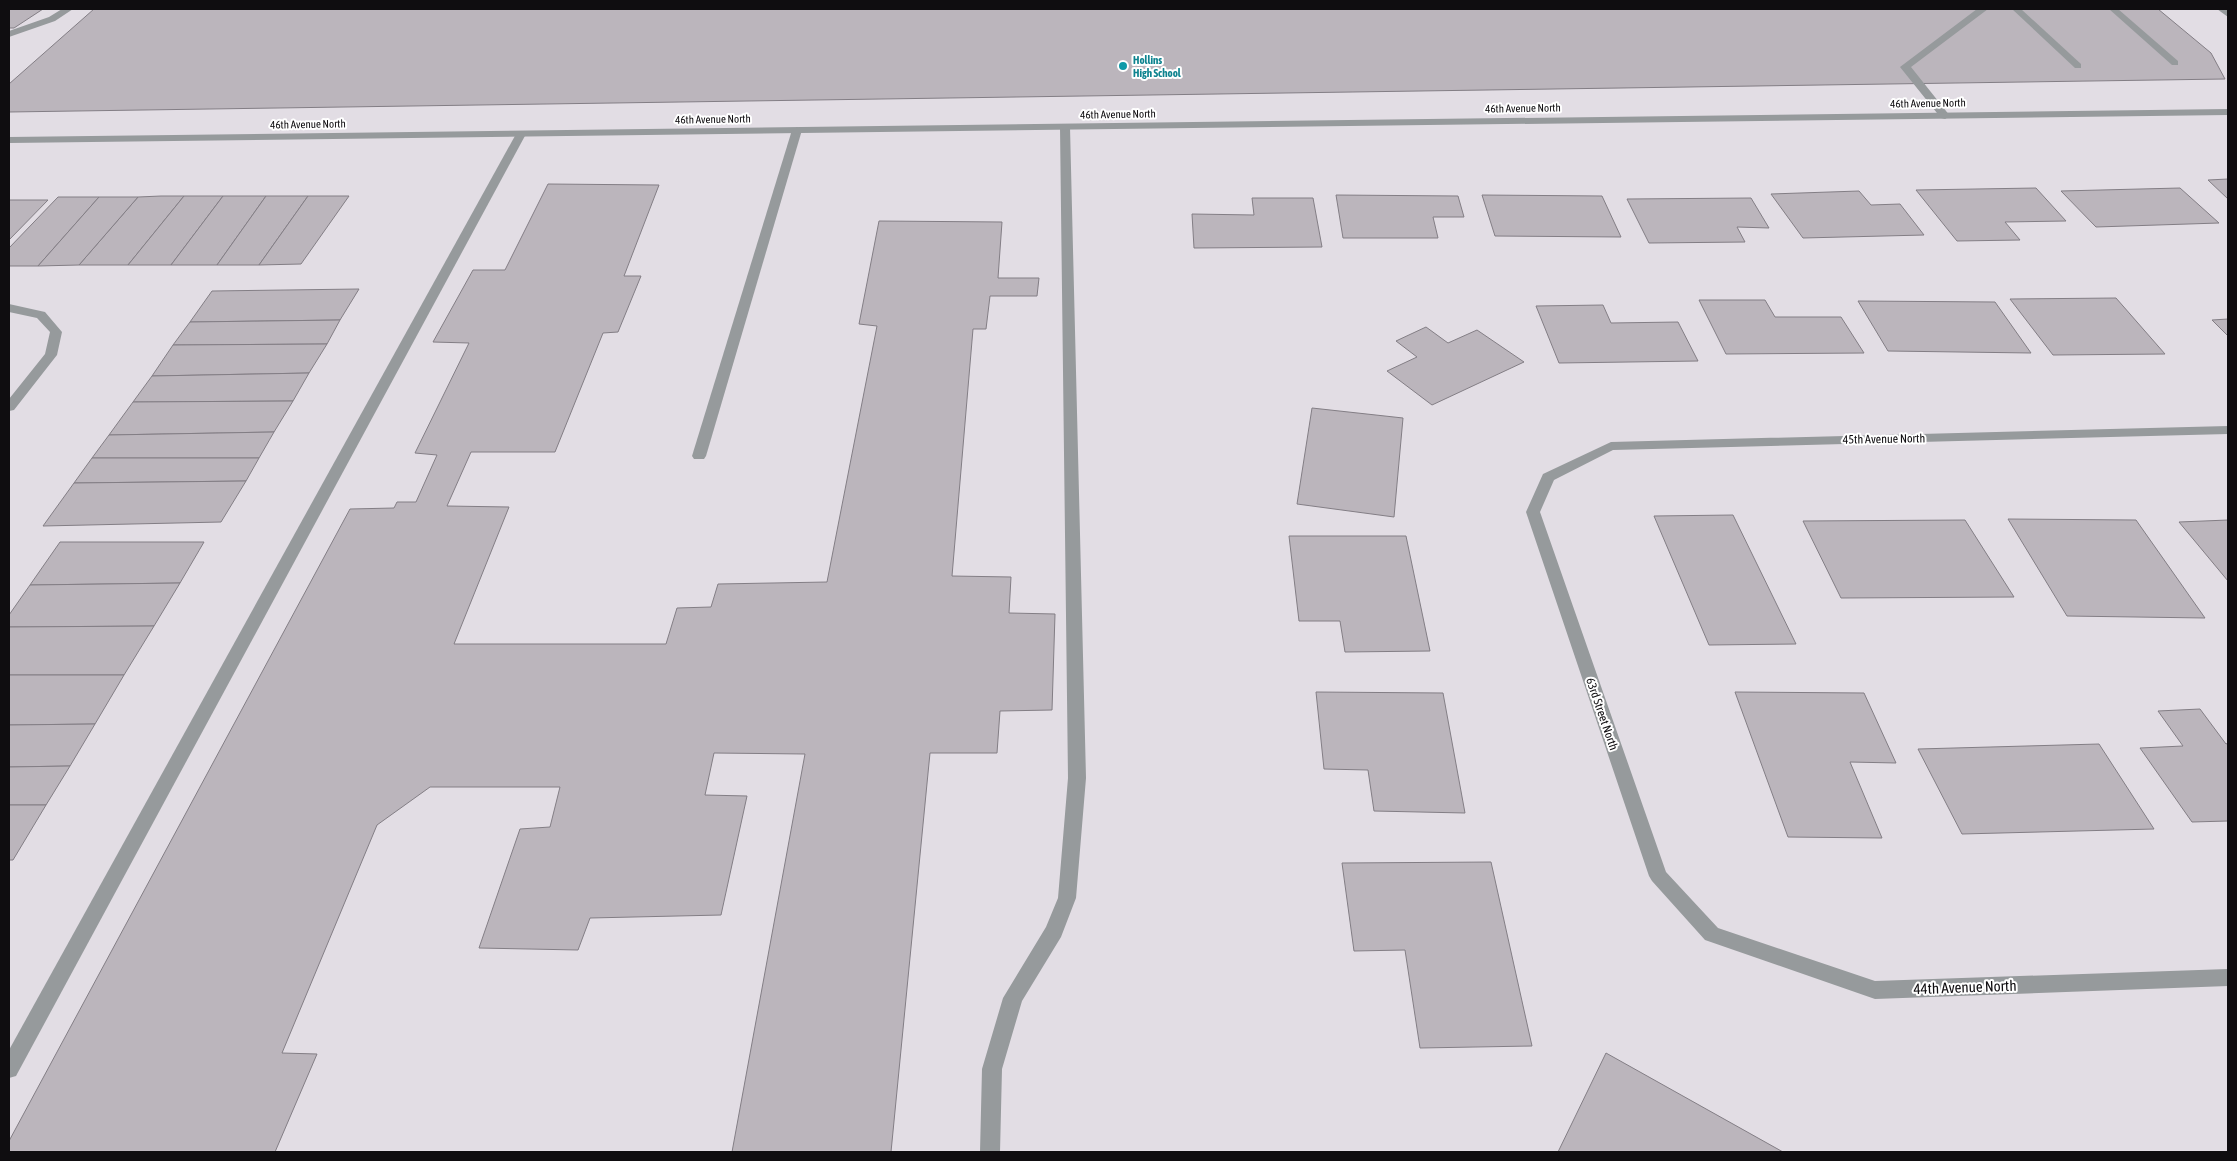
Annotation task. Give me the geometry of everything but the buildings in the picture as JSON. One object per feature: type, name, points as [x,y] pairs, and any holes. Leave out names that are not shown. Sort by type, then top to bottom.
[{"type":"street","points":[[9,34],[52,19],[68,9]]},
{"type":"street","points":[[1945,116],[1904,67],[1983,9]]},
{"type":"street","points":[[2016,9],[2078,66]]},
{"type":"street","points":[[2113,9],[2174,63]]},
{"type":"street","points":[[2222,9],[2228,14]]},
{"type":"street","name":"46th Avenue North","points":[[9,140],[2228,112]]},
{"type":"street","points":[[990,1152],[992,1069],[1013,998],[1054,931],[1067,898],[1077,778],[1065,127]]},
{"type":"street","points":[[699,456],[796,130]]},
{"type":"street","points":[[9,1069],[521,134]]},
{"type":"street","points":[[9,308],[41,315],[56,332],[51,356],[9,407]]},
{"type":"street","name":"45th Avenue North","points":[[1548,477],[1611,446],[2228,430]]},
{"type":"street","name":"63rd Street North","points":[[1548,477],[1534,512],[1658,876],[1712,934]]},
{"type":"street","name":"44th Avenue North","points":[[1712,934],[1875,990],[2228,978]]},
{"type":"place","name":"Hollins High School","points":[[1123,66]]}]
